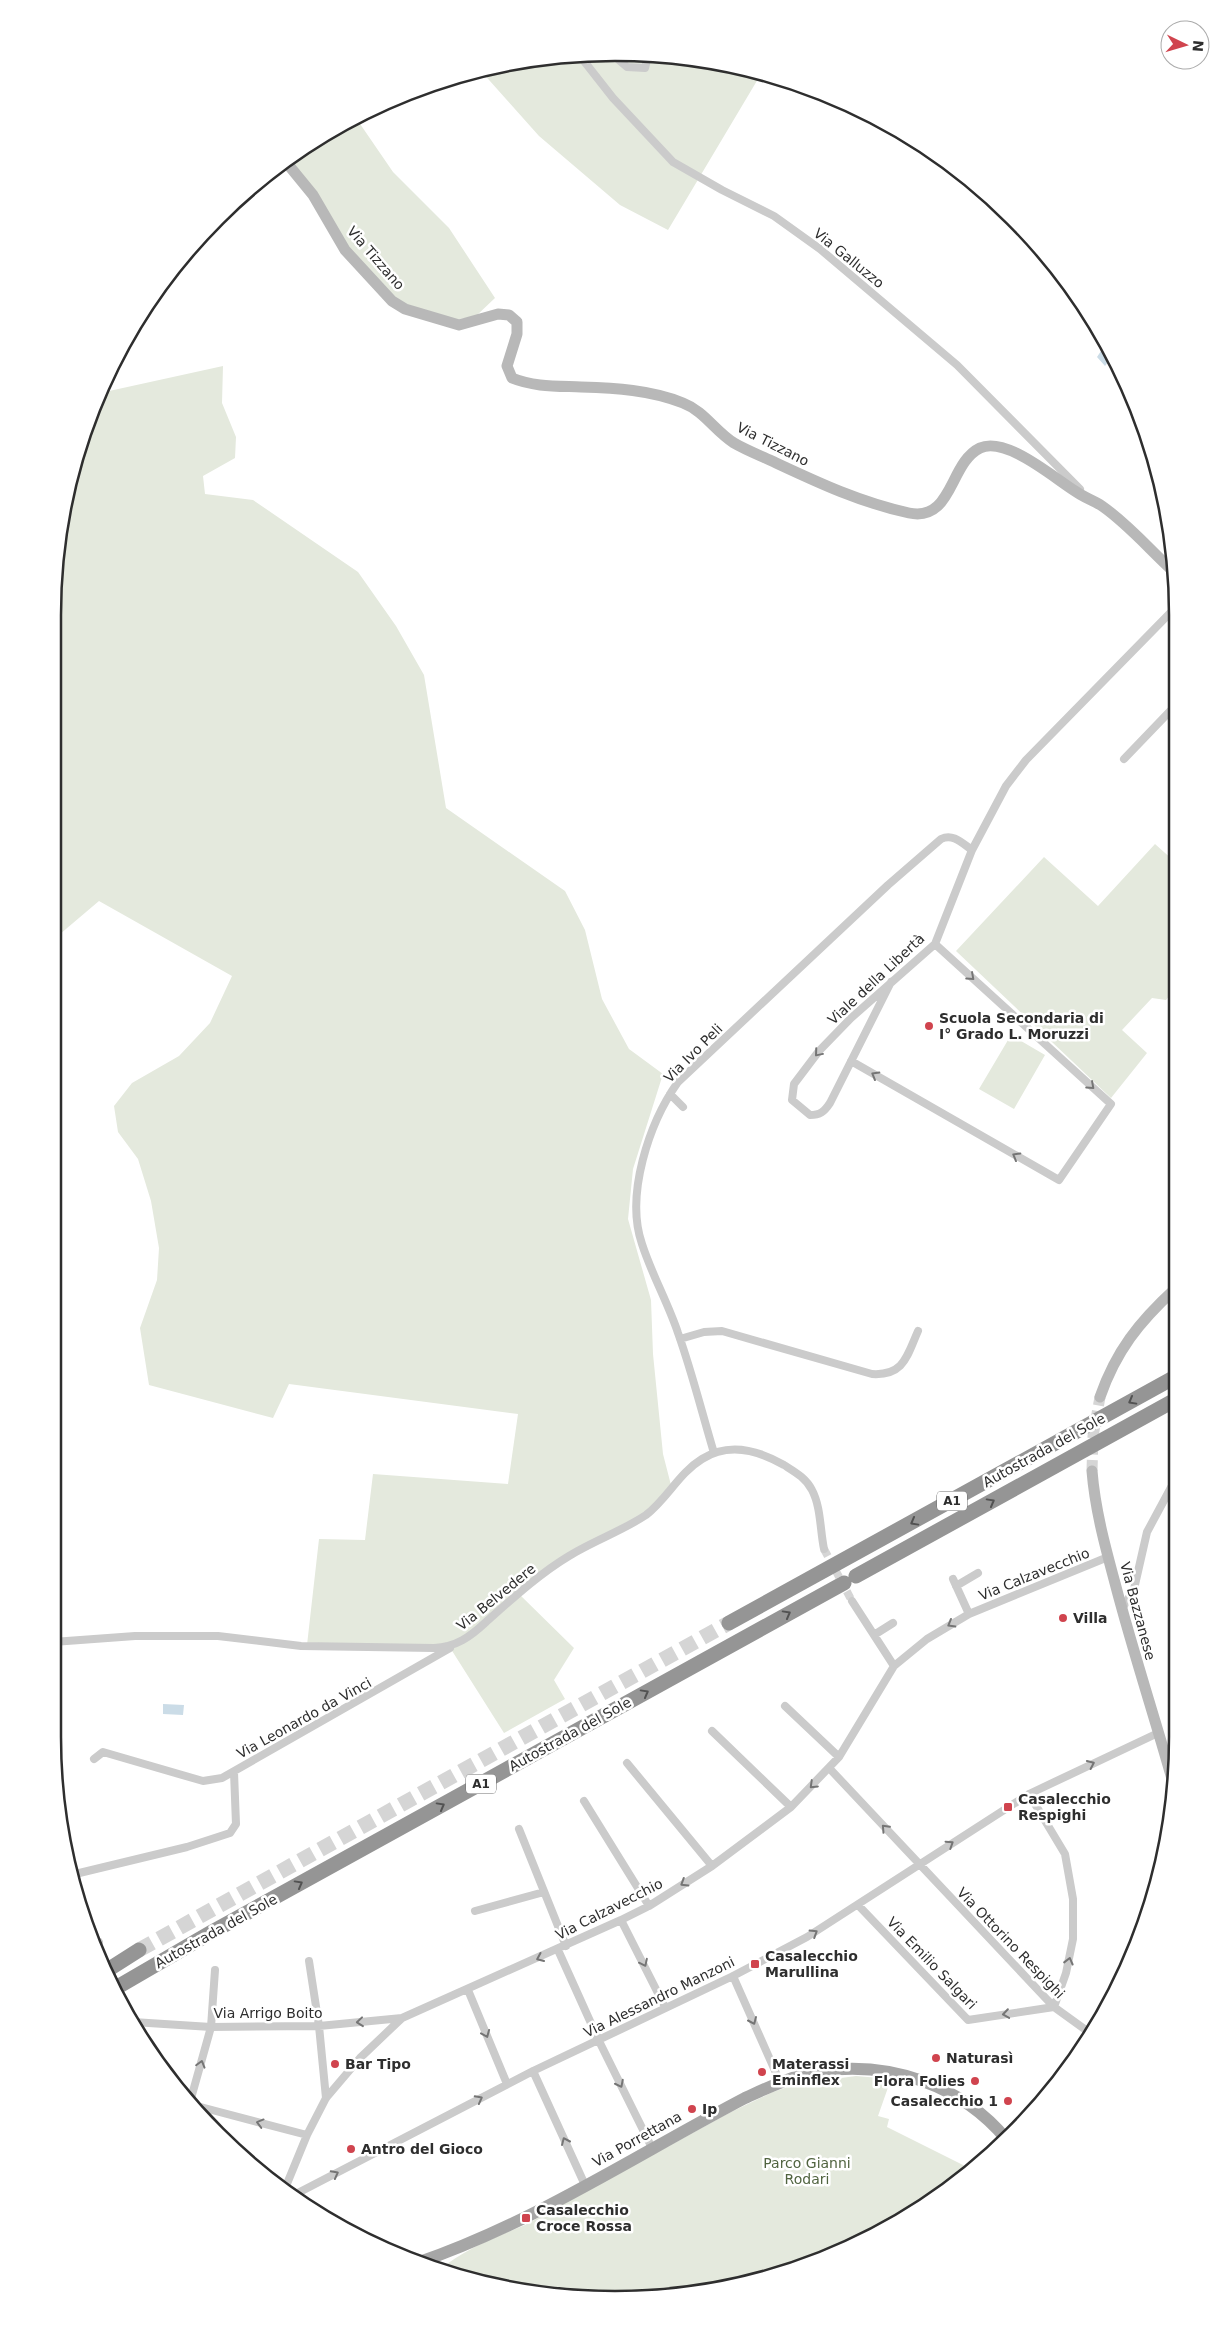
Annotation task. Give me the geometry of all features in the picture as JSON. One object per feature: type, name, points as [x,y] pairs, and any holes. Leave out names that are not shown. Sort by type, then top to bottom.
[{"type":"highway","name":"Autostrada del Sole","points":[[728,1623],[1169,1380]]},
{"type":"highway","name":"Autostrada del Sole","points":[[120,1986],[220,1928],[1169,1403]]},
{"type":"highway","name":"Autostrada del Sole","points":[[111,1967],[139,1950]]},
{"type":"main road","name":"Via Porrettana","points":[[430,2258],[519,2222],[745,2098],[780,2082],[820,2071],[866,2070],[910,2077],[944,2089],[966,2102],[1001,2134]]},
{"type":"street","points":[[621,61],[627,67],[645,68],[647,62]]},
{"type":"street","name":"Via Galluzzo","points":[[585,62],[613,98],[673,162],[722,190],[774,216],[820,249],[957,365],[1090,500]]},
{"type":"street","name":"Via Tizzano","points":[[290,167],[313,195],[346,250],[392,301],[405,309],[459,325],[498,314],[508,315],[517,322],[517,334],[507,366],[512,378],[539,386],[614,388],[684,403],[703,414],[712,426],[734,443],[753,452],[844,494],[872,504],[922,515],[944,501],[967,457],[981,447],[998,448],[1023,455],[1118,519],[1166,565]]},
{"type":"street","name":"Viale della Libertà","points":[[851,1061],[825,1111],[818,1115],[810,1115],[792,1100],[794,1084],[819,1051],[851,1018],[934,944],[972,850],[1006,786],[1026,760],[1169,614]]},
{"type":"street","points":[[1124,759],[1169,712]]},
{"type":"street","name":"Via Ivo Peli","points":[[714,1453],[680,1339],[641,1244],[636,1215],[638,1184],[647,1148],[658,1118],[678,1082],[888,885],[941,839],[946,836],[953,837],[972,850]]},
{"type":"street","points":[[891,982],[851,1061],[1059,1180],[1111,1104],[934,944]]},
{"type":"street","points":[[670,1094],[683,1106]]},
{"type":"street","points":[[1100,1397],[1112,1365],[1128,1340],[1152,1310],[1169,1294]]},
{"type":"street","points":[[680,1339],[704,1332],[722,1331],[872,1374],[885,1375],[899,1368],[907,1357],[918,1331]]},
{"type":"street","name":"Via Belvedere","points":[[61,1641],[135,1636],[218,1636],[301,1646],[434,1648],[454,1646],[476,1631],[567,1557],[646,1514],[667,1496],[692,1466],[714,1453],[732,1449],[749,1450],[769,1457],[801,1475],[812,1490],[818,1509],[824,1549]]},
{"type":"street","name":"Via Bazzanese","points":[[1092,1471],[1095,1500],[1108,1557],[1168,1767]]},
{"type":"street","points":[[1122,1609],[1134,1589],[1147,1532],[1169,1491]]},
{"type":"street","name":"Via Calzavecchio","points":[[287,2183],[307,2135],[326,2098],[360,2058],[402,2018],[621,1920],[649,1906],[712,1866],[791,1807],[830,1769],[839,1758],[894,1666],[927,1639],[969,1614],[1108,1557]]},
{"type":"street","name":"Via Calzavecchio","points":[[969,1614],[954,1582],[978,1573]]},
{"type":"street","points":[[852,1600],[894,1666]]},
{"type":"street","points":[[874,1635],[893,1623]]},
{"type":"street","name":"Via Leonardo da Vinci","points":[[78,1873],[187,1847],[230,1833],[234,1829],[236,1815],[234,1772],[454,1646]]},
{"type":"street","points":[[785,1706],[839,1758]]},
{"type":"street","points":[[712,1731],[791,1807]]},
{"type":"street","name":"Via Alessandro Manzoni","points":[[300,2192],[507,2084],[733,1976],[807,1937],[1029,1794],[1158,1733]]},
{"type":"street","points":[[94,1759],[103,1752],[203,1781],[222,1778],[234,1772]]},
{"type":"street","points":[[627,1763],[712,1866]]},
{"type":"street","name":"Via Ottorino Respighi","points":[[830,1769],[1054,2007],[1085,2029]]},
{"type":"street","points":[[1029,1794],[1065,1854],[1073,1899],[1074,1940],[1054,2007]]},
{"type":"street","points":[[584,1801],[649,1906]]},
{"type":"street","points":[[519,1829],[598,2041],[652,2148]]},
{"type":"street","points":[[475,1911],[544,1892]]},
{"type":"street","name":"Via Emilio Salgari","points":[[858,1905],[968,2020],[1054,2007]]},
{"type":"street","points":[[621,1920],[665,2007]]},
{"type":"street","points":[[309,1961],[319,2026],[326,2098]]},
{"type":"street","points":[[192,2094],[211,2026],[215,1970]]},
{"type":"street","points":[[733,1976],[780,2082]]},
{"type":"street","points":[[468,1990],[507,2084]]},
{"type":"street","name":"Via Arrigo Boito","points":[[142,2024],[319,2026],[402,2018]]},
{"type":"street","points":[[533,2071],[585,2185]]},
{"type":"street","points":[[204,2108],[307,2135]]},
{"type":"green space","points":[[615,61],[687,66],[757,80],[668,230],[620,205],[539,136],[486,77],[543,66]]},
{"type":"green space","points":[[360,123],[393,172],[449,228],[495,298],[475,317],[444,321],[392,299],[354,256],[289,168],[338,135]]},
{"type":"green space","points":[[223,366],[222,403],[236,437],[235,458],[203,476],[205,494],[253,500],[358,572],[396,626],[424,675],[446,808],[565,891],[585,930],[602,999],[629,1049],[663,1074],[633,1169],[628,1219],[651,1300],[653,1354],[663,1454],[672,1489],[647,1514],[604,1536],[517,1592],[574,1648],[554,1680],[565,1699],[504,1733],[449,1646],[307,1645],[319,1539],[365,1540],[373,1474],[508,1484],[518,1414],[289,1384],[273,1418],[149,1385],[140,1328],[157,1280],[159,1248],[151,1201],[138,1159],[118,1132],[114,1106],[132,1083],[179,1056],[210,1023],[232,976],[99,901],[61,933],[62,579],[72,507],[80,472],[108,391]]},
{"type":"green space","points":[[1155,844],[1169,857],[1169,996],[1166,1000],[1152,998],[1122,1030],[1147,1053],[1111,1098],[956,951],[1044,857],[1098,906]]},
{"type":"green space","points":[[1011,1035],[1045,1055],[1014,1109],[979,1089]]},
{"type":"green space","name":"Parco Gianni Rodari","points":[[856,2076],[891,2079],[878,2116],[889,2119],[887,2127],[964,2166],[923,2197],[892,2217],[860,2234],[827,2249],[793,2261],[723,2280],[651,2290],[579,2290],[507,2280],[447,2264],[469,2250],[525,2225],[729,2113],[773,2092],[796,2084]]},
{"type":"water","points":[[1102,350],[1108,362],[1105,366],[1097,357]]},
{"type":"water","points":[[163,1704],[184,1705],[183,1715],[163,1714]]},
{"type":"tunnel","points":[[1092,1471],[1093,1436],[1100,1397]]},
{"type":"tunnel","points":[[824,1549],[852,1601]]},
{"type":"tunnel","points":[[139,1950],[729,1623]]},
{"type":"place","name":"Scuola Secondaria di I° Grado L. Moruzzi","points":[[929,1026]]},
{"type":"place","name":"Villa","points":[[1063,1618]]},
{"type":"place","name":"Casalecchio Respighi","points":[[1008,1807]]},
{"type":"place","name":"Casalecchio Marullina","points":[[755,1964]]},
{"type":"place","name":"Naturasì","points":[[936,2058]]},
{"type":"place","name":"Bar Tipo","points":[[335,2064]]},
{"type":"place","name":"Materassi Eminflex","points":[[762,2072]]},
{"type":"place","name":"Flora Folies","points":[[975,2081]]},
{"type":"place","name":"Casalecchio 1","points":[[1008,2101]]},
{"type":"place","name":"Ip","points":[[692,2109]]},
{"type":"place","name":"Antro del Gioco","points":[[351,2149]]},
{"type":"place","name":"Casalecchio Croce Rossa","points":[[526,2218]]}]
